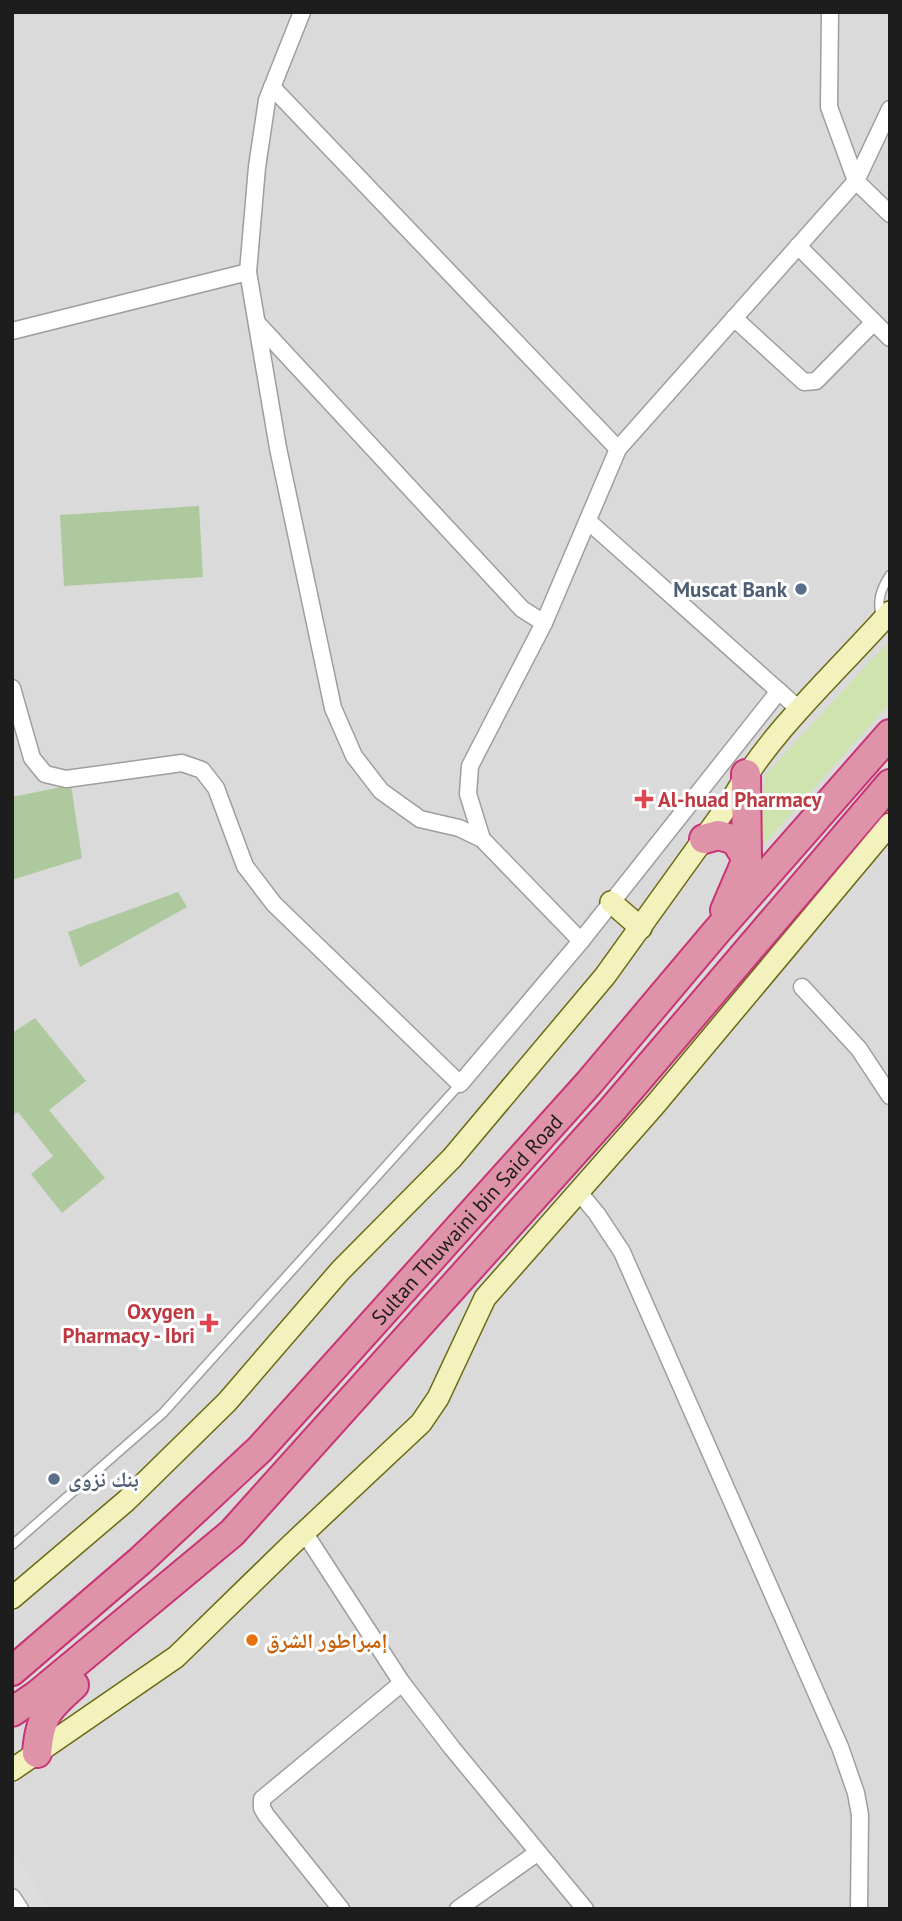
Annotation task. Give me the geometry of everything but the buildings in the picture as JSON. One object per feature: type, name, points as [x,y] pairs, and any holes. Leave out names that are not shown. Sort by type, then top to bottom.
[{"type":"highway","name":"Sultan Thuwaini bin Said Road","points":[[12,1671],[139,1561],[260,1449],[589,1083],[717,931],[890,734]]},
{"type":"highway","points":[[717,931],[747,859],[746,774]]},
{"type":"highway","name":"Sultan Thuwaini bin Said Road","points":[[12,1712],[37,1695],[232,1533],[612,1110],[890,784]]},
{"type":"highway","points":[[704,839],[718,835],[735,840],[747,859]]},
{"type":"highway","points":[[37,1753],[39,1730],[46,1714],[59,1698],[154,1615],[232,1533]]},
{"type":"street","points":[[302,12],[267,100],[257,167],[248,272],[278,448],[333,708],[354,756],[382,792],[409,814],[459,828],[482,839],[581,941]]},
{"type":"street","points":[[830,12],[829,107],[856,181],[890,214]]},
{"type":"street","points":[[272,86],[618,449]]},
{"type":"street","points":[[482,839],[468,794],[470,766],[544,623],[618,449],[856,181],[890,109]]},
{"type":"street","points":[[798,246],[890,338]]},
{"type":"street","points":[[12,331],[248,272]]},
{"type":"street","points":[[734,318],[803,382],[810,383],[816,381],[874,321]]},
{"type":"street","points":[[257,323],[522,609],[544,623]]},
{"type":"street","points":[[588,521],[800,710]]},
{"type":"street","points":[[12,1598],[126,1501],[227,1402],[340,1271],[452,1158],[605,976],[731,801],[746,774],[800,710],[886,617]]},
{"type":"street","points":[[12,688],[32,758],[46,774],[66,779],[182,763],[202,770],[216,788],[245,866],[274,904],[460,1084],[581,941],[779,691]]},
{"type":"street","points":[[12,1770],[176,1657],[421,1423],[438,1398],[480,1305],[654,1106],[890,824]]},
{"type":"street","points":[[611,902],[641,928]]},
{"type":"street","points":[[802,987],[859,1049],[890,1096]]},
{"type":"street","points":[[578,1191],[622,1252],[840,1747],[860,1815],[859,1909]]},
{"type":"street","points":[[304,1532],[402,1683],[585,1909]]},
{"type":"street","points":[[341,1909],[267,1815],[262,1808],[262,1799],[402,1683]]},
{"type":"street","points":[[458,1909],[537,1853]]},
{"type":"street","points":[[12,1897],[20,1909]]},
{"type":"lane","points":[[886,617],[878,606],[881,590],[890,575]]},
{"type":"lane","points":[[12,1545],[163,1413],[460,1084]]},
{"type":"shaded area","points":[[12,12],[890,12],[890,1909],[12,1909]]},
{"type":"shaded area","points":[[12,1849],[50,1909],[31,1909],[12,1879]]},
{"type":"green space","points":[[199,506],[203,577],[64,586],[60,515]]},
{"type":"green space","points":[[890,640],[890,703],[759,850],[765,775]]},
{"type":"green space","points":[[71,785],[82,858],[12,880],[12,797]]},
{"type":"green space","points":[[178,892],[187,907],[80,967],[68,932]]},
{"type":"green space","points":[[35,1018],[86,1081],[49,1110],[105,1178],[62,1213],[31,1174],[53,1156],[18,1112],[12,1116],[12,1033]]},
{"type":"place","name":"Muscat Bank","points":[[801,589]]},
{"type":"place","name":"Al-huad Pharmacy","points":[[644,799]]},
{"type":"place","name":"Oxygen Pharmacy - Ibri","points":[[209,1323]]},
{"type":"place","name":"بنك نزوى","points":[[54,1479]]},
{"type":"place","name":"إمبراطور الشرق","points":[[252,1640]]}]
